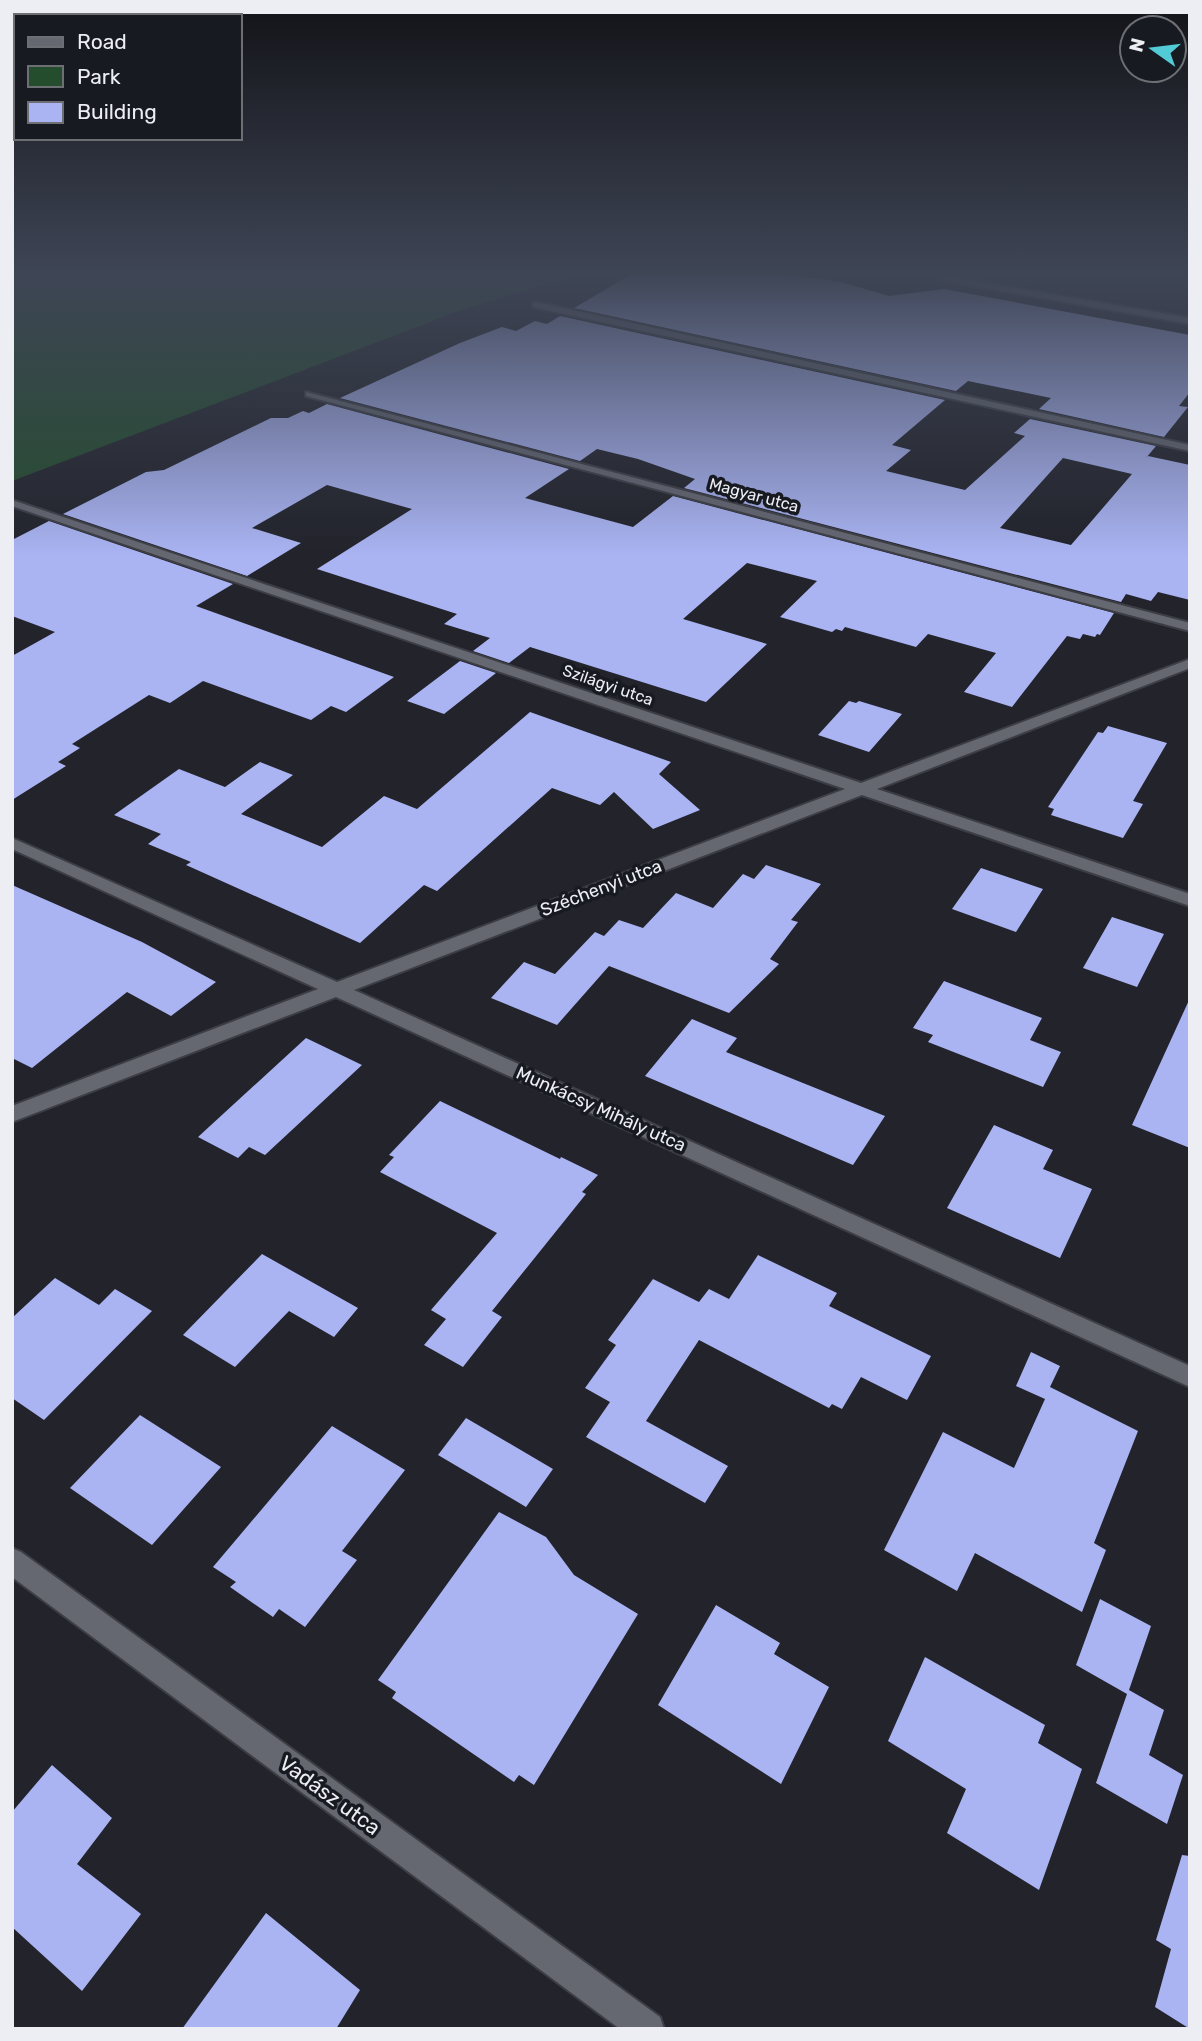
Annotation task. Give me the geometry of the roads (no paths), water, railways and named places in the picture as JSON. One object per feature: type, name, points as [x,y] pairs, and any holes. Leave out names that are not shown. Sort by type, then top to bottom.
[{"type":"street","points":[[816,366],[1190,448]]},
{"type":"street","name":"Magyar utca","points":[[310,394],[1190,627]]},
{"type":"street","name":"Szilágyi utca","points":[[14,503],[1190,900]]},
{"type":"street","name":"Széchenyi utca","points":[[12,1114],[1190,663]]},
{"type":"street","name":"Munkácsy Mihály utca","points":[[12,843],[1190,1377]]},
{"type":"street","name":"Vadász utca","points":[[12,1561],[648,2029]]}]
